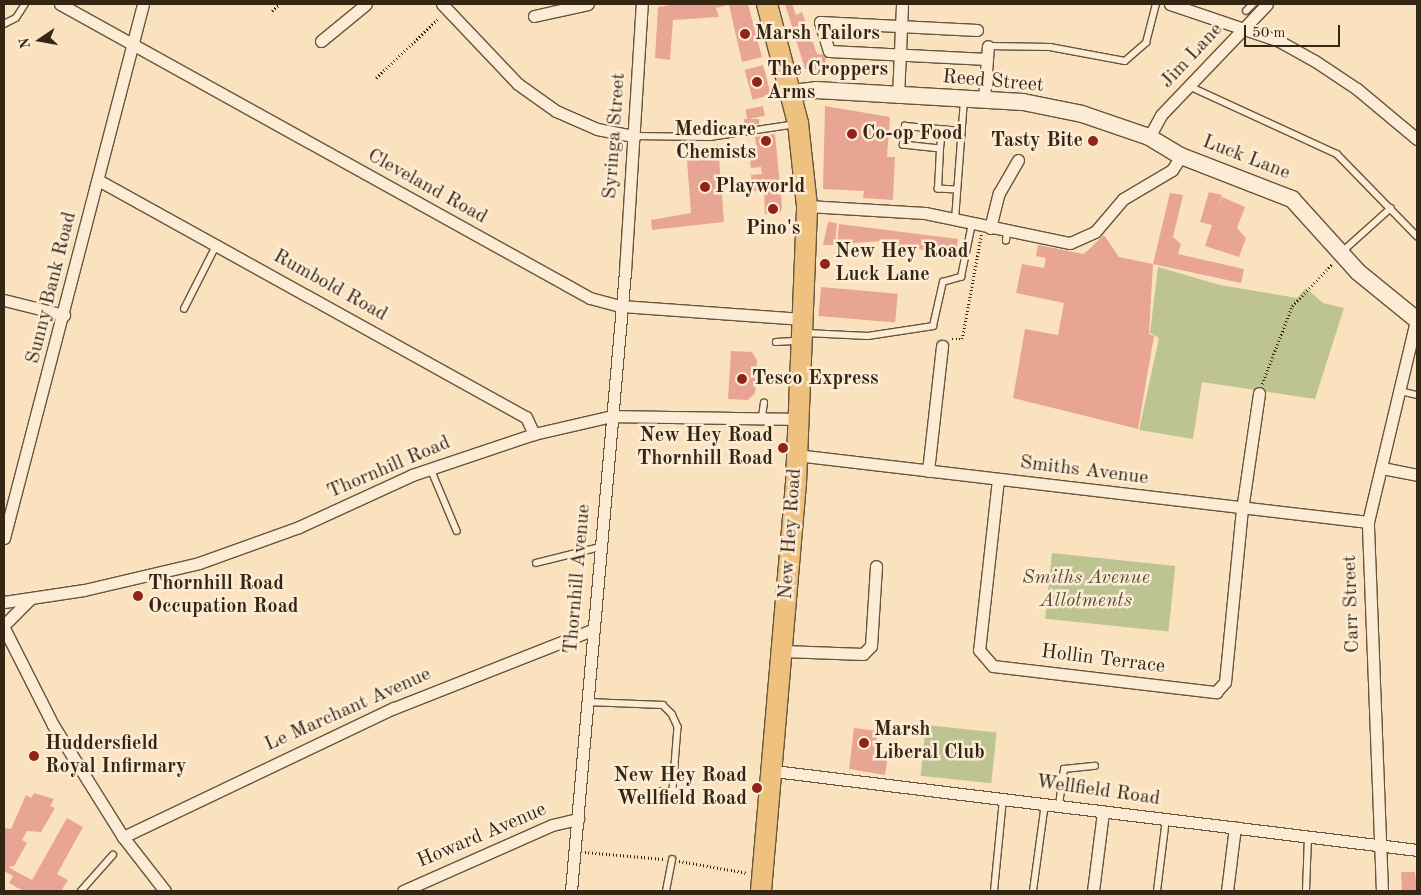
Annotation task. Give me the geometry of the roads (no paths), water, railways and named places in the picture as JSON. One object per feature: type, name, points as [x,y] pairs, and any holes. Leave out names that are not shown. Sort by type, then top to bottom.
[{"type":"highway","name":"New Hey Road","points":[[761,891],[774,772],[783,651],[796,454],[796,419],[807,206],[798,123],[792,93],[767,4]]},
{"type":"street","name":"Cleveland Road","points":[[60,4],[590,298],[620,306],[801,331]]},
{"type":"street","name":"Sunny Bank Road","points":[[4,538],[64,315],[131,45],[143,4]]},
{"type":"street","points":[[321,42],[366,4]]},
{"type":"street","points":[[534,16],[575,5],[588,4]]},
{"type":"street","name":"Syringa Street","points":[[625,270],[642,4]]},
{"type":"street","points":[[898,96],[902,4]]},
{"type":"street","points":[[1170,4],[1243,28],[1316,61],[1358,89],[1417,140]]},
{"type":"street","name":"Jim Lane","points":[[1149,138],[1162,115],[1267,4]]},
{"type":"street","points":[[445,7],[518,84],[556,111],[597,128],[634,136]]},
{"type":"street","points":[[977,30],[820,22],[829,51],[987,59]]},
{"type":"street","points":[[984,100],[988,46]]},
{"type":"street","name":"Reed Street","points":[[792,93],[816,90],[984,100],[1082,114],[1149,138],[1181,156]]},
{"type":"street","name":"Luck Lane","points":[[807,206],[878,207],[955,220],[981,226],[1006,236],[1070,243],[1086,238],[1123,199],[1172,170],[1181,156],[1292,199],[1344,252],[1370,283],[1417,320]]},
{"type":"street","points":[[981,226],[1018,160]]},
{"type":"street","name":"Rumbold Road","points":[[98,180],[217,244],[526,417],[534,434]]},
{"type":"street","name":"Thornhill Avenue","points":[[571,891],[620,306],[625,270]]},
{"type":"street","points":[[4,300],[64,315]]},
{"type":"street","name":"Carr Street","points":[[1382,891],[1368,522],[1417,320]]},
{"type":"street","points":[[928,471],[942,346]]},
{"type":"street","points":[[1242,510],[1260,393]]},
{"type":"street","name":"Thornhill Road","points":[[4,602],[199,563],[299,527],[431,469],[534,434],[612,416],[796,419]]},
{"type":"street","name":"Smiths Avenue","points":[[796,454],[1242,510],[1368,522]]},
{"type":"street","points":[[1382,468],[1417,475]]},
{"type":"street","name":"Hollin Terrace","points":[[998,479],[979,650],[993,666],[1216,692],[1225,682],[1242,510]]},
{"type":"street","points":[[783,651],[863,654],[871,646],[876,566]]},
{"type":"street","points":[[30,598],[4,626],[53,726],[124,837],[164,891]]},
{"type":"street","name":"Le Marchant Avenue","points":[[124,837],[394,708],[592,630]]},
{"type":"street","name":"Wellfield Road","points":[[774,772],[1004,797],[1103,812],[1417,850]]},
{"type":"street","points":[[1093,891],[1103,812]]},
{"type":"street","name":"Howard Avenue","points":[[403,891],[552,825],[578,819]]},
{"type":"street","points":[[1227,891],[1235,827]]},
{"type":"lane","points":[[4,24],[16,18],[25,4]]},
{"type":"lane","points":[[988,46],[1050,47],[1125,61],[1146,43],[1156,4]]},
{"type":"lane","name":"Jim Lane","points":[[1246,11],[1252,4]]},
{"type":"lane","points":[[1189,86],[1337,154],[1417,236]]},
{"type":"lane","points":[[955,220],[964,100]]},
{"type":"lane","points":[[634,136],[710,137],[798,123]]},
{"type":"lane","points":[[940,149],[903,145],[905,126],[962,131]]},
{"type":"lane","points":[[942,130],[938,189],[957,190]]},
{"type":"lane","points":[[1344,252],[1390,208]]},
{"type":"lane","points":[[776,342],[801,331],[868,336],[934,326],[944,282],[961,277],[981,226]]},
{"type":"lane","points":[[184,309],[217,244]]},
{"type":"lane","points":[[1400,391],[1417,394]]},
{"type":"lane","points":[[762,417],[764,403]]},
{"type":"lane","points":[[431,469],[457,531]]},
{"type":"lane","points":[[536,563],[600,547]]},
{"type":"lane","points":[[587,702],[663,705],[672,714],[678,727],[673,790]]},
{"type":"lane","points":[[1059,805],[1064,769],[1094,766]]},
{"type":"lane","points":[[648,791],[688,791]]},
{"type":"lane","points":[[994,891],[1004,797]]},
{"type":"lane","points":[[1033,891],[1044,803]]},
{"type":"lane","points":[[1157,891],[1166,819]]},
{"type":"lane","points":[[1306,891],[1308,836]]},
{"type":"lane","points":[[81,891],[113,855]]},
{"type":"lane","points":[[666,891],[672,860]]},
{"type":"place","name":"Marsh Tailors","points":[[745,34]]},
{"type":"place","name":"The Croppers Arms","points":[[757,82]]},
{"type":"place","name":"Co-op Food","points":[[852,134]]},
{"type":"place","name":"Medicare Chemists","points":[[766,141]]},
{"type":"place","name":"Tasty Bite","points":[[1093,141]]},
{"type":"place","name":"Playworld","points":[[705,187]]},
{"type":"place","name":"Pino's","points":[[773,209]]},
{"type":"place","name":"New Hey Road Luck Lane","points":[[825,264]]},
{"type":"place","name":"Tesco Express","points":[[742,379]]},
{"type":"place","name":"New Hey Road Thornhill Road","points":[[783,448]]},
{"type":"place","name":"Thornhill Road Occupation Road","points":[[138,596]]},
{"type":"place","name":"Marsh Liberal Club","points":[[864,743]]},
{"type":"place","name":"Huddersfield Royal Infirmary","points":[[34,756]]},
{"type":"place","name":"New Hey Road Wellfield Road","points":[[757,788]]},
{"type":"park label","name":"Smiths Avenue Allotments","points":[[1086,590]]}]
